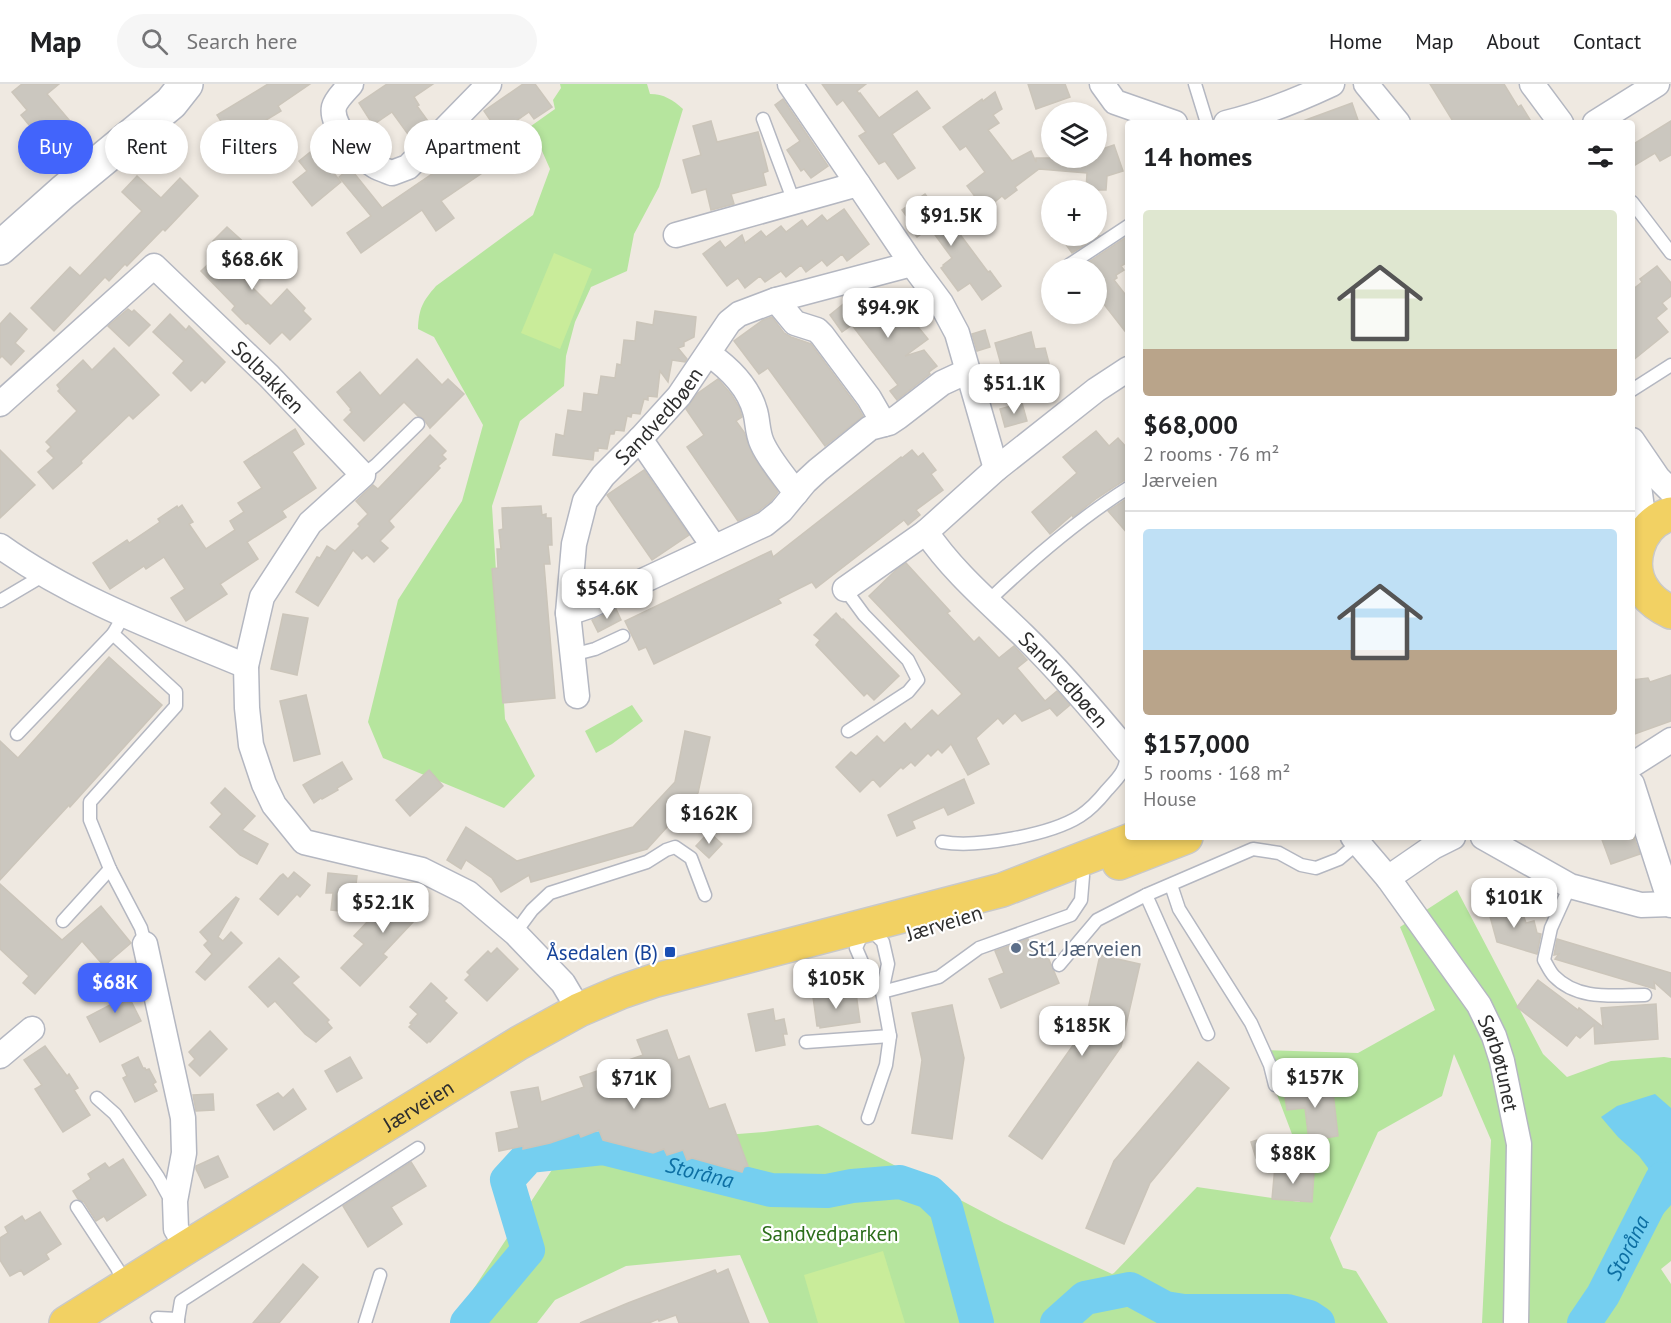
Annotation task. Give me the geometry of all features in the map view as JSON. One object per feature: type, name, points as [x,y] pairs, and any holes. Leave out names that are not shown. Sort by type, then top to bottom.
[{"type":"main road","points":[[1671,514],[1651,525],[1636,552],[1636,574],[1643,591],[1655,604],[1671,612]]},
{"type":"main road","points":[[1635,616],[1671,612]]},
{"type":"main road","name":"Jærveien","points":[[868,938],[1131,840]]},
{"type":"main road","name":"Jærveien","points":[[66,1323],[519,1043],[579,1010],[656,980],[946,924],[1178,840]]},
{"type":"street","points":[[63,192],[163,93],[176,84]]},
{"type":"street","points":[[0,248],[63,192],[171,103],[186,84]]},
{"type":"street","points":[[351,84],[334,107],[336,124],[359,153],[375,166],[392,173],[408,167],[489,84]]},
{"type":"street","points":[[790,84],[941,303],[957,333],[996,470]]},
{"type":"street","points":[[1102,84],[1115,102],[1166,120]]},
{"type":"street","points":[[1239,120],[1291,103],[1332,84]]},
{"type":"street","points":[[1366,84],[1396,120]]},
{"type":"street","points":[[1532,84],[1559,120]]},
{"type":"street","points":[[1600,120],[1657,84]]},
{"type":"street","points":[[676,235],[858,184]]},
{"type":"street","name":"Sandvedbøen","points":[[577,696],[568,612],[574,544],[585,501],[603,476],[679,396],[729,322],[739,314],[776,300],[912,264]]},
{"type":"street","name":"Solbakken","points":[[0,404],[154,266],[269,376],[363,475]]},
{"type":"street","points":[[776,300],[795,323],[817,330],[822,334],[869,398],[884,424]]},
{"type":"street","points":[[709,354],[730,369],[751,399],[762,444],[796,493]]},
{"type":"street","points":[[568,612],[589,606],[765,524],[781,511],[818,470],[862,434],[870,428],[889,423],[942,383],[968,371]]},
{"type":"street","points":[[845,589],[926,532],[996,470],[1096,390],[1125,371]]},
{"type":"street","points":[[640,439],[714,547]]},
{"type":"street","points":[[1635,444],[1658,478],[1671,491]]},
{"type":"street","points":[[1635,469],[1642,508],[1636,552]]},
{"type":"street","points":[[363,475],[310,523],[262,597],[246,666],[251,745],[264,783],[273,805],[304,842],[422,870],[468,893],[515,933],[563,982],[579,1010]]},
{"type":"street","name":"Sandvedbøen","points":[[926,532],[938,551],[1081,697],[1125,749]]},
{"type":"street","points":[[0,546],[118,624],[246,666]]},
{"type":"street","points":[[1635,763],[1671,740]]},
{"type":"street","points":[[1488,840],[1570,886],[1641,905],[1671,904],[1635,793]]},
{"type":"street","name":"Sørbøtunet","points":[[1357,840],[1388,879],[1479,1005],[1494,1036],[1502,1061],[1519,1144],[1516,1323]]},
{"type":"street","points":[[1388,879],[1446,840]]},
{"type":"street","points":[[145,944],[183,1118],[184,1153],[175,1201],[176,1228],[187,1247]]},
{"type":"street","points":[[0,1056],[32,1029]]},
{"type":"lane","points":[[1195,84],[1207,120]]},
{"type":"lane","points":[[763,119],[794,202]]},
{"type":"lane","points":[[1635,206],[1671,253]]},
{"type":"lane","points":[[1078,258],[1125,228]]},
{"type":"lane","points":[[1635,388],[1671,365]]},
{"type":"lane","points":[[363,475],[418,424]]},
{"type":"lane","points":[[987,602],[1050,546],[1125,490]]},
{"type":"lane","points":[[0,601],[44,575]]},
{"type":"lane","points":[[845,589],[864,615],[908,660],[918,680],[908,692],[848,731]]},
{"type":"lane","points":[[16,734],[118,624],[176,692],[176,706],[90,802],[90,820],[110,869],[141,928],[145,944]]},
{"type":"lane","points":[[572,655],[595,649],[623,636]]},
{"type":"lane","points":[[942,842],[958,845],[999,841],[1063,825],[1080,816],[1095,804],[1125,767]]},
{"type":"lane","points":[[1059,964],[1097,920],[1146,895],[1253,849],[1279,853],[1301,865],[1316,868],[1339,859],[1355,840]]},
{"type":"lane","points":[[515,933],[532,910],[550,894],[647,862],[675,847],[691,858],[705,895]]},
{"type":"lane","points":[[63,921],[110,869]]},
{"type":"lane","points":[[882,992],[939,977],[979,948],[1071,915],[1081,900],[1083,876]]},
{"type":"lane","points":[[1171,885],[1179,909],[1251,1023],[1270,1065],[1275,1085]]},
{"type":"lane","points":[[1570,886],[1551,928],[1544,960],[1553,976],[1572,990],[1592,996],[1645,995]]},
{"type":"lane","points":[[1146,895],[1208,1034]]},
{"type":"lane","points":[[868,938],[865,969],[882,992]]},
{"type":"lane","points":[[868,938],[888,964],[882,992],[890,1035],[886,1065],[868,1118]]},
{"type":"lane","points":[[806,1042],[890,1035]]},
{"type":"lane","points":[[97,1098],[115,1114],[170,1197],[175,1201]]},
{"type":"lane","points":[[157,1318],[178,1321],[181,1301],[418,1148]]},
{"type":"lane","points":[[77,1207],[126,1285]]},
{"type":"lane","points":[[365,1323],[380,1275]]},
{"type":"green space","points":[[560,84],[647,84],[650,94],[668,98],[683,109],[659,187],[634,234],[627,271],[591,287],[575,322],[566,356],[564,386],[520,421],[492,506],[505,719],[535,776],[504,808],[383,758],[368,722],[398,600],[462,501],[483,425],[434,337],[418,329],[420,311],[424,301],[436,286],[533,215],[550,169],[542,151],[542,120],[539,120],[555,109],[553,100],[561,88]]},
{"type":"green space","points":[[554,253],[592,269],[560,349],[521,333]]},
{"type":"green space","points":[[632,705],[643,721],[596,753],[585,731]]},
{"type":"green space","name":"Sandvedparken","points":[[1457,890],[1543,1054],[1567,1077],[1611,1061],[1671,1058],[1671,1261],[1661,1269],[1671,1284],[1671,1323],[1482,1323],[1491,1140],[1454,1054],[1442,1096],[1378,1132],[1330,1238],[1343,1268],[1356,1271],[1388,1323],[769,1323],[740,1255],[626,1266],[555,1300],[537,1323],[451,1323],[567,1147],[764,1132],[818,1125],[1004,1223],[1112,1274],[1197,1187],[1300,1202],[1295,1142],[1260,1050],[1358,1053],[1435,1010],[1400,927]]},
{"type":"green space","points":[[883,1251],[905,1323],[818,1323],[804,1275]]},
{"type":"water","points":[[1655,1094],[1671,1108],[1671,1205],[1655,1223],[1630,1268],[1607,1302],[1600,1289],[1613,1268],[1624,1218],[1649,1180],[1648,1168],[1639,1156],[1601,1117],[1617,1106]]},
{"type":"building","points":[[22,84],[59,84],[47,94],[69,120],[25,120],[21,115],[27,110],[12,92]]},
{"type":"building","points":[[268,84],[310,84],[278,106],[281,111],[266,120],[220,120],[217,115]]},
{"type":"building","points":[[387,84],[433,84],[414,97],[419,105],[417,106],[427,120],[404,120],[404,129],[392,112],[380,120],[370,120],[359,103]]},
{"type":"building","points":[[523,84],[535,84],[552,107],[534,119],[529,112],[518,120],[490,120],[484,111]]},
{"type":"building","points":[[822,84],[866,84],[857,91],[879,118],[917,91],[930,108],[892,134],[915,168],[898,179],[885,161],[879,164],[859,136],[866,132],[843,100],[837,105]]},
{"type":"building","points":[[1028,84],[1065,84],[1070,97],[1056,102],[1041,102],[1041,107],[1036,109]]},
{"type":"building","points":[[1430,84],[1504,84],[1518,107],[1521,105],[1530,120],[1452,120]]},
{"type":"building","points":[[995,92],[1002,109],[993,115],[999,123],[988,130],[1012,161],[1031,151],[1036,162],[1036,158],[1041,158],[1041,168],[1107,168],[1107,147],[1114,145],[1123,171],[1107,176],[1107,180],[1087,180],[1087,173],[1039,169],[1015,187],[1017,190],[1005,199],[1002,196],[985,210],[967,186],[985,172],[966,146],[960,150],[943,127],[982,99],[983,101]]},
{"type":"building","points":[[783,99],[828,166],[811,178],[804,169],[801,171],[787,150],[800,141],[775,105]]},
{"type":"building","points":[[1352,103],[1358,120],[1306,120]]},
{"type":"building","points":[[711,121],[717,142],[758,132],[768,171],[763,173],[766,185],[731,194],[734,204],[711,210],[706,189],[692,193],[683,160],[701,155],[693,126]]},
{"type":"building","points":[[1671,121],[1671,155],[1660,161],[1655,153],[1635,165],[1635,143]]},
{"type":"building","points":[[310,152],[310,174],[334,174],[341,182],[312,206],[293,182],[307,171],[299,161]]},
{"type":"building","points":[[343,174],[355,174],[382,208],[432,174],[481,174],[441,201],[454,218],[436,231],[422,210],[361,253],[347,233],[371,216],[339,177]]},
{"type":"building","points":[[137,176],[161,198],[180,178],[198,196],[127,266],[125,264],[109,281],[105,277],[54,331],[31,308],[70,267],[80,276],[142,211],[122,192]]},
{"type":"building","points":[[925,194],[931,202],[934,200],[947,218],[954,216],[963,229],[959,233],[1001,286],[982,300],[970,283],[958,291],[941,268],[952,258],[930,228],[917,237],[907,223],[910,221],[902,210]]},
{"type":"building","points":[[844,209],[869,244],[847,261],[842,254],[827,266],[822,260],[806,272],[801,265],[786,277],[781,271],[765,282],[760,276],[745,288],[738,278],[727,286],[703,254],[720,241],[725,248],[742,235],[745,243],[761,231],[766,237],[781,226],[786,232],[802,220],[807,227],[822,215],[827,221]]},
{"type":"building","points":[[227,227],[260,257],[241,276],[271,306],[287,289],[305,308],[303,311],[311,319],[290,340],[282,332],[270,344],[232,310],[235,306],[201,271],[222,251],[213,241]]},
{"type":"building","points":[[1125,238],[1125,264],[1121,266],[1124,270],[1116,275],[1117,278],[1114,280],[1125,294],[1125,331],[1107,308],[1107,258],[1095,258]]},
{"type":"building","points":[[1067,246],[1083,246],[1072,253]]},
{"type":"building","points":[[1657,266],[1671,283],[1671,296],[1662,303],[1667,309],[1656,318],[1668,332],[1635,359],[1635,288],[1642,282],[1640,279]]},
{"type":"building","points":[[881,291],[909,328],[915,323],[928,339],[905,356],[924,350],[937,366],[897,400],[890,391],[898,385],[852,325],[842,332],[830,315],[857,293],[861,292],[868,301]]},
{"type":"building","points":[[128,309],[132,312],[134,310],[150,325],[129,346],[108,326]]},
{"type":"building","points":[[655,311],[696,317],[694,337],[678,348],[687,359],[685,362],[672,360],[668,382],[660,371],[657,397],[648,396],[648,400],[644,399],[640,414],[632,413],[631,417],[627,416],[624,431],[615,430],[614,434],[610,434],[607,449],[598,448],[598,451],[594,451],[593,460],[553,455],[556,434],[564,436],[568,410],[582,412],[584,393],[598,395],[601,376],[615,378],[617,364],[621,365],[624,340],[635,341],[637,322],[653,325]]},
{"type":"building","points":[[10,313],[27,329],[15,343],[24,351],[11,365],[2,356],[0,358],[0,324]]},
{"type":"building","points":[[170,314],[186,330],[189,326],[225,362],[205,383],[202,380],[191,391],[173,373],[184,361],[153,332]]},
{"type":"building","points":[[772,317],[784,333],[811,344],[863,416],[825,446],[768,368],[759,374],[734,341],[763,320]]},
{"type":"building","points":[[985,330],[990,347],[977,351],[972,334]]},
{"type":"building","points":[[1031,332],[1035,349],[1045,348],[1056,390],[1020,401],[1010,366],[1002,368],[995,343]]},
{"type":"building","points":[[114,348],[159,395],[133,419],[129,415],[53,489],[38,472],[54,458],[47,451],[51,447],[46,442],[77,411],[58,391],[60,389],[57,385],[83,360],[92,370]]},
{"type":"building","points":[[417,359],[442,385],[448,379],[464,394],[430,428],[423,418],[404,402],[364,441],[344,420],[352,412],[337,392],[360,372],[380,396]]},
{"type":"building","points":[[718,379],[739,407],[742,417],[736,421],[744,432],[753,456],[778,492],[757,512],[738,521],[687,447],[704,435],[686,409],[698,393]]},
{"type":"building","points":[[1022,403],[1027,421],[1005,427],[1000,409]]},
{"type":"building","points":[[295,429],[304,444],[292,452],[316,488],[282,511],[286,517],[247,542],[258,559],[220,584],[227,594],[186,621],[171,598],[185,589],[164,557],[146,569],[144,566],[110,589],[93,563],[127,540],[129,543],[160,522],[158,519],[177,506],[178,508],[182,505],[193,522],[189,524],[206,549],[235,530],[230,521],[244,512],[238,503],[262,488],[244,462]]},
{"type":"building","points":[[1096,431],[1109,446],[1118,438],[1125,446],[1125,481],[1097,498],[1073,517],[1072,515],[1050,534],[1032,512],[1077,473],[1063,457]]},
{"type":"building","points":[[430,435],[446,451],[442,455],[446,459],[389,521],[394,527],[380,541],[388,548],[374,562],[367,555],[362,559],[353,550],[318,606],[296,592],[317,557],[320,558],[327,546],[335,551],[360,526],[358,524],[368,514],[356,501],[373,485],[378,489]]},
{"type":"building","points":[[0,450],[35,485],[0,518]]},
{"type":"building","points":[[912,450],[918,457],[923,453],[936,470],[931,474],[943,490],[916,510],[920,515],[908,525],[904,520],[816,588],[812,582],[778,599],[781,603],[654,664],[646,647],[639,650],[625,621],[771,551],[773,557]]},
{"type":"building","points":[[644,470],[689,535],[652,560],[607,495]]},
{"type":"building","points":[[1125,500],[1125,531],[1108,511]]},
{"type":"building","points":[[541,506],[542,515],[546,514],[546,518],[551,518],[552,545],[548,545],[550,564],[544,564],[555,698],[503,703],[492,569],[498,568],[497,549],[501,549],[499,530],[503,529],[502,508]]},
{"type":"building","points":[[906,563],[950,611],[947,613],[974,642],[979,637],[999,658],[1014,646],[1027,660],[1017,668],[1045,701],[1057,691],[1070,705],[1057,716],[1050,708],[1022,721],[1015,713],[1003,724],[998,718],[976,738],[989,764],[968,775],[951,744],[942,753],[938,749],[931,756],[928,753],[915,766],[911,762],[903,769],[901,767],[880,787],[873,779],[860,792],[836,767],[851,752],[856,756],[877,736],[884,743],[905,723],[911,730],[932,710],[938,716],[962,694],[869,596]]},
{"type":"building","points":[[616,609],[621,620],[598,632],[592,620]]},
{"type":"building","points":[[836,613],[899,676],[874,700],[867,693],[864,696],[816,645],[820,640],[814,635]]},
{"type":"building","points":[[283,614],[308,618],[297,675],[271,669]]},
{"type":"building","points":[[109,657],[162,705],[0,880],[0,741],[18,758]]},
{"type":"building","points":[[1671,675],[1671,721],[1635,734],[1635,680],[1648,678],[1650,682]]},
{"type":"building","points":[[306,695],[320,754],[294,761],[280,701]]},
{"type":"building","points":[[685,731],[710,737],[698,793],[647,849],[531,882],[529,875],[501,892],[492,878],[466,860],[461,869],[447,860],[466,827],[517,861],[633,827],[675,782]]},
{"type":"building","points":[[342,762],[352,779],[337,788],[338,790],[314,803],[303,785]]},
{"type":"building","points":[[429,770],[443,786],[410,816],[396,800]]},
{"type":"building","points":[[964,779],[974,803],[948,815],[944,807],[912,821],[915,828],[897,836],[888,815]]},
{"type":"building","points":[[225,788],[255,816],[242,830],[268,844],[257,864],[240,855],[210,827],[222,814],[211,803]]},
{"type":"building","points":[[709,832],[722,844],[709,858],[696,846]]},
{"type":"building","points":[[1602,840],[1635,840],[1640,854],[1611,864]]},
{"type":"building","points":[[294,872],[310,885],[300,897],[297,894],[278,915],[260,899],[280,876],[283,874],[288,879]]},
{"type":"building","points":[[328,873],[357,876],[355,893],[362,894],[360,913],[331,910],[333,893],[326,893]]},
{"type":"building","points":[[0,884],[62,940],[101,906],[131,943],[104,966],[82,941],[35,994],[23,983],[29,976],[0,949]]},
{"type":"building","points":[[406,886],[428,906],[383,954],[387,957],[360,986],[341,968],[364,944],[354,936],[384,904],[387,906]]},
{"type":"building","points":[[236,897],[239,899],[218,937],[223,941],[231,932],[242,943],[205,980],[196,972],[212,954],[204,945],[208,941],[200,932]]},
{"type":"building","points":[[1509,904],[1522,911],[1526,923],[1534,921],[1537,933],[1541,934],[1537,954],[1497,942],[1488,909]]},
{"type":"building","points":[[1028,939],[1037,959],[1047,955],[1059,983],[1001,1008],[989,979],[1004,973],[995,951]]},
{"type":"building","points":[[1557,939],[1671,973],[1671,997],[1654,982],[1655,989],[1555,959],[1559,954],[1554,955]]},
{"type":"building","points":[[497,948],[518,969],[487,1001],[465,980],[470,975],[467,972],[488,951],[491,954]]},
{"type":"building","points":[[1100,955],[1140,964],[1121,1047],[1042,1159],[1009,1136],[1081,1034],[1082,1036]]},
{"type":"building","points":[[279,958],[299,977],[292,983],[329,1020],[327,1022],[332,1028],[316,1042],[305,1034],[275,1001],[268,1007],[249,987]]},
{"type":"building","points":[[120,979],[141,1021],[100,1042],[87,1017],[114,1003],[104,988]]},
{"type":"building","points":[[1538,980],[1603,1027],[1601,1008],[1656,1004],[1658,1039],[1595,1044],[1594,1025],[1580,1038],[1576,1035],[1567,1046],[1517,1007]]},
{"type":"building","points":[[431,983],[447,998],[444,1001],[457,1013],[427,1043],[409,1027],[418,1014],[410,1007]]},
{"type":"building","points":[[856,993],[860,1022],[820,1028],[817,1026],[813,997]]},
{"type":"building","points":[[952,1005],[964,1058],[952,1139],[912,1133],[922,1060],[912,1013]]},
{"type":"building","points":[[773,1009],[775,1021],[784,1019],[787,1034],[783,1034],[785,1045],[756,1051],[748,1014]]},
{"type":"building","points":[[667,1030],[678,1060],[689,1056],[709,1109],[725,1104],[748,1166],[744,1167],[742,1172],[692,1158],[687,1160],[683,1150],[667,1155],[664,1149],[653,1153],[603,1140],[599,1130],[581,1137],[579,1133],[550,1143],[499,1151],[496,1133],[519,1128],[511,1092],[538,1087],[541,1102],[584,1087],[580,1077],[643,1055],[637,1040]]},
{"type":"building","points":[[210,1031],[227,1049],[200,1076],[189,1065],[195,1059],[189,1052]]},
{"type":"building","points":[[45,1046],[67,1076],[69,1074],[78,1088],[74,1090],[90,1115],[63,1132],[35,1089],[42,1085],[24,1060]]},
{"type":"building","points":[[138,1057],[143,1068],[149,1069],[156,1082],[153,1084],[157,1091],[135,1102],[123,1078],[127,1076],[122,1065]]},
{"type":"building","points":[[350,1057],[362,1078],[337,1092],[325,1071]]},
{"type":"building","points":[[1198,1062],[1229,1088],[1150,1183],[1124,1244],[1086,1228],[1114,1161]]},
{"type":"building","points":[[1332,1083],[1338,1136],[1309,1141],[1305,1108],[1287,1110],[1284,1090]]},
{"type":"building","points":[[293,1089],[306,1109],[274,1130],[257,1105],[278,1093],[283,1098]]},
{"type":"building","points":[[213,1094],[214,1110],[196,1111],[193,1095]]},
{"type":"building","points":[[1266,1137],[1272,1153],[1256,1158],[1251,1142]]},
{"type":"building","points":[[218,1156],[228,1177],[205,1188],[196,1166]]},
{"type":"building","points":[[123,1159],[146,1195],[107,1221],[104,1216],[96,1221],[84,1202],[78,1199],[73,1191],[91,1179],[88,1174],[105,1163],[109,1168]]},
{"type":"building","points":[[411,1162],[426,1186],[391,1207],[402,1224],[368,1247],[343,1206]]},
{"type":"building","points":[[1275,1166],[1300,1167],[1299,1173],[1314,1173],[1312,1202],[1272,1199]]},
{"type":"building","points":[[40,1212],[61,1244],[46,1254],[49,1259],[24,1275],[21,1270],[10,1276],[0,1260],[0,1238],[8,1233],[5,1227],[22,1216],[25,1221]]},
{"type":"building","points":[[303,1264],[318,1277],[279,1323],[253,1323]]},
{"type":"building","points":[[728,1269],[749,1323],[679,1323],[676,1315],[649,1323],[580,1323],[715,1270],[717,1274]]},
{"type":"waterway","name":"Storåna","points":[[467,1323],[528,1250],[507,1180],[529,1156],[603,1148],[771,1190],[827,1191],[852,1186],[900,1182],[929,1192],[946,1208],[977,1323]]},
{"type":"waterway","name":"Storåna","points":[[1584,1323],[1603,1295],[1662,1179],[1671,1180]]},
{"type":"waterway","name":"Storåna","points":[[1057,1323],[1085,1298],[1130,1289],[1165,1308],[1184,1311],[1287,1311],[1309,1317],[1318,1323]]},
{"type":"place","name":"St1 Jærveien","points":[[1016,948]]},
{"type":"place","name":"Åsedalen (B)","points":[[670,952]]}]
